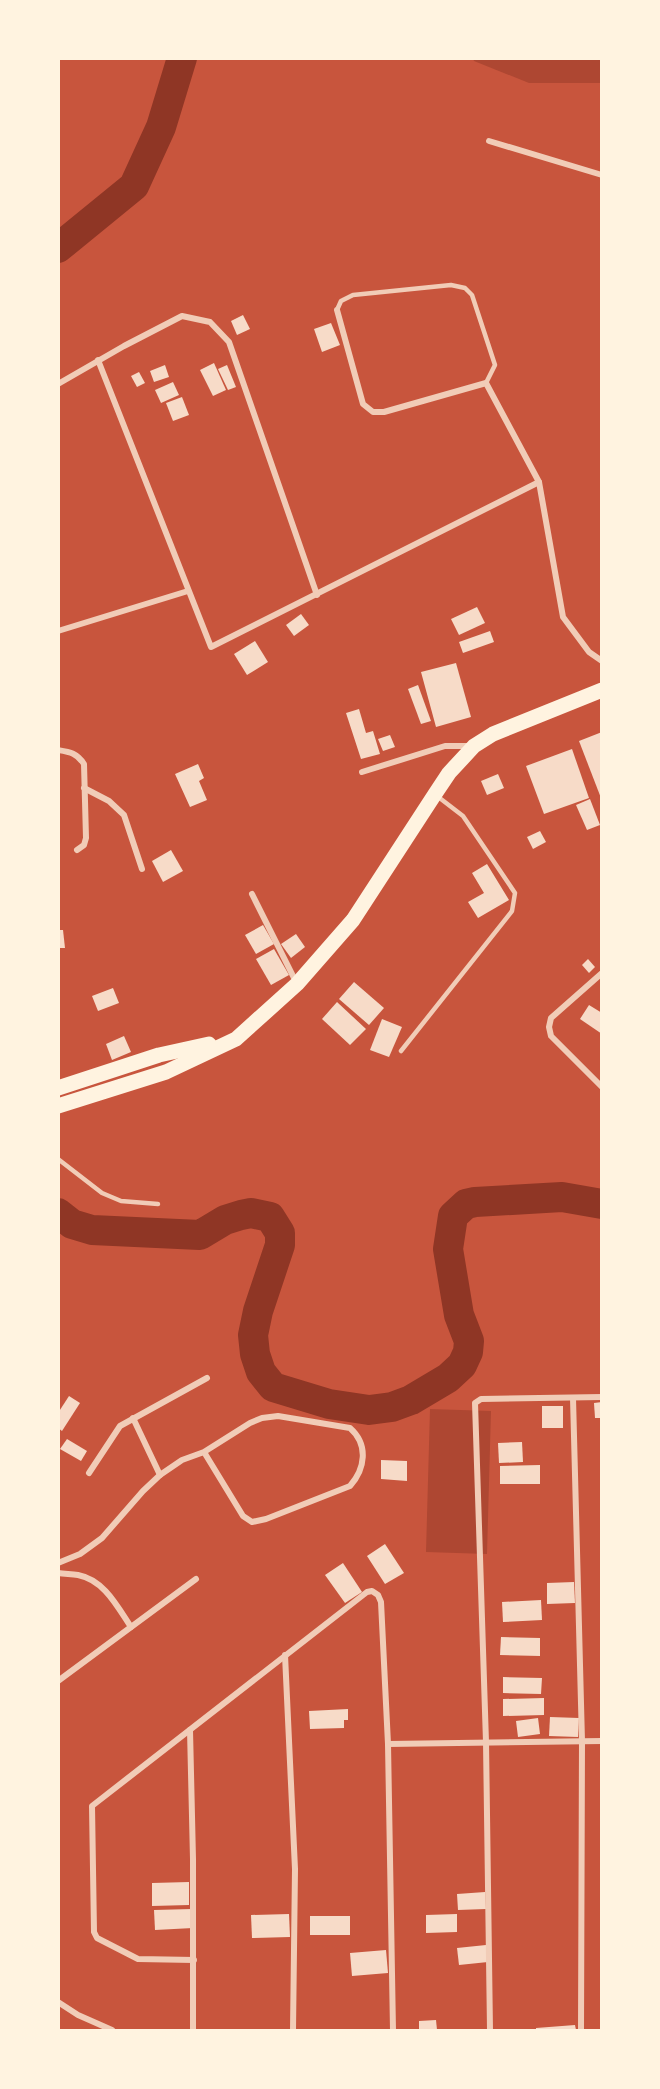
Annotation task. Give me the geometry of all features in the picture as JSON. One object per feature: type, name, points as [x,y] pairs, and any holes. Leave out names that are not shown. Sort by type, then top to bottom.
[{"type":"main road","points":[[58,1106],[166,1072],[236,1039],[297,984],[353,920],[449,773],[474,746],[493,734],[602,690]]},
{"type":"main road","points":[[58,1088],[159,1055],[236,1039]]},
{"type":"street","points":[[489,141],[602,175]]},
{"type":"street","points":[[337,310],[363,404],[372,412],[384,412],[486,383],[539,482],[563,616],[589,652],[602,661]]},
{"type":"street","points":[[58,384],[183,315],[210,322],[229,342],[317,595]]},
{"type":"street","points":[[98,360],[211,647],[539,482]]},
{"type":"street","points":[[58,631],[189,591]]},
{"type":"street","points":[[362,772],[445,746],[474,746]]},
{"type":"street","points":[[58,750],[72,752],[84,764],[86,838],[84,845],[77,850]]},
{"type":"street","points":[[84,788],[109,801],[124,815],[142,868]]},
{"type":"street","points":[[252,894],[297,984]]},
{"type":"street","points":[[602,973],[552,1018],[549,1027],[551,1035],[602,1087]]},
{"type":"street","points":[[89,1473],[120,1426],[207,1378]]},
{"type":"street","points":[[490,2031],[486,1742],[475,1403],[481,1399],[602,1397]]},
{"type":"street","points":[[573,1398],[582,1741],[581,2031]]},
{"type":"street","points":[[58,1563],[80,1554],[102,1538],[160,1475],[182,1460],[204,1452],[262,1418],[278,1416],[350,1428],[358,1435],[363,1446],[359,1476],[350,1486],[266,1519],[252,1522],[243,1516],[204,1452]]},
{"type":"street","points":[[134,1418],[160,1475]]},
{"type":"street","points":[[58,1573],[79,1575],[95,1581],[107,1593],[131,1627]]},
{"type":"street","points":[[58,1681],[196,1579]]},
{"type":"street","points":[[194,1960],[138,1959],[97,1938],[94,1932],[90,1814],[92,1806],[367,1592],[372,1591],[378,1595],[381,1602],[388,1744],[393,2031]]},
{"type":"street","points":[[285,1655],[295,1869],[293,2031]]},
{"type":"street","points":[[189,1730],[194,1960],[193,2031]]},
{"type":"street","points":[[388,1744],[602,1741]]},
{"type":"street","points":[[58,2002],[78,2015],[112,2031]]},
{"type":"lane","points":[[337,310],[341,301],[353,295],[451,285],[465,288],[472,295],[495,365],[486,383]]},
{"type":"lane","points":[[401,1051],[512,911],[515,903],[515,893],[463,816],[435,794]]},
{"type":"lane","points":[[58,1159],[102,1193],[121,1201],[158,1204]]},
{"type":"shaded area","points":[[473,59],[601,59],[601,83],[529,83]]},
{"type":"shaded area","points":[[430,1409],[491,1411],[487,1554],[426,1552]]},
{"type":"building","points":[[243,315],[250,329],[237,335],[231,321]]},
{"type":"building","points":[[331,323],[340,345],[322,352],[314,329]]},
{"type":"building","points":[[214,363],[226,390],[213,396],[200,370]]},
{"type":"building","points":[[165,365],[169,377],[154,382],[150,371]]},
{"type":"building","points":[[227,365],[236,387],[228,390],[218,369]]},
{"type":"building","points":[[139,372],[145,383],[137,387],[131,376]]},
{"type":"building","points":[[173,382],[179,395],[161,403],[155,390]]},
{"type":"building","points":[[182,397],[189,415],[173,421],[166,403]]},
{"type":"building","points":[[477,607],[485,623],[459,635],[451,619]]},
{"type":"building","points":[[301,614],[309,625],[294,636],[286,625]]},
{"type":"building","points":[[490,631],[494,642],[463,653],[459,642]]},
{"type":"building","points":[[255,641],[268,662],[247,675],[234,654]]},
{"type":"building","points":[[456,663],[471,717],[436,727],[421,672]]},
{"type":"building","points":[[418,685],[431,721],[421,724],[408,689]]},
{"type":"building","points":[[359,709],[366,733],[373,731],[380,754],[361,759],[346,713]]},
{"type":"building","points":[[602,732],[602,798],[601,798],[579,741]]},
{"type":"building","points":[[390,735],[395,747],[383,751],[378,739]]},
{"type":"building","points":[[572,749],[589,798],[544,814],[526,766]]},
{"type":"building","points":[[198,764],[204,778],[199,781],[207,800],[190,807],[175,774]]},
{"type":"building","points":[[498,774],[504,788],[487,795],[481,781]]},
{"type":"building","points":[[590,799],[600,825],[587,830],[576,805]]},
{"type":"building","points":[[540,831],[546,842],[533,849],[527,837]]},
{"type":"building","points":[[171,850],[183,871],[163,882],[152,861]]},
{"type":"building","points":[[487,864],[509,900],[478,918],[468,902],[484,893],[472,873]]},
{"type":"building","points":[[263,925],[274,944],[256,954],[245,935]]},
{"type":"building","points":[[58,930],[63,930],[65,948],[58,948]]},
{"type":"building","points":[[296,934],[305,947],[291,958],[281,944]]},
{"type":"building","points":[[274,949],[289,975],[271,985],[256,959]]},
{"type":"building","points":[[588,959],[595,967],[589,973],[582,965]]},
{"type":"building","points":[[354,982],[384,1008],[369,1025],[339,999]]},
{"type":"building","points":[[113,988],[119,1003],[98,1011],[92,996]]},
{"type":"building","points":[[337,1002],[366,1029],[350,1045],[322,1019]]},
{"type":"building","points":[[589,1005],[602,1013],[602,1034],[580,1019]]},
{"type":"building","points":[[382,1019],[402,1027],[389,1057],[370,1050]]},
{"type":"building","points":[[124,1036],[131,1052],[112,1060],[106,1044]]},
{"type":"building","points":[[69,1396],[80,1403],[62,1431],[58,1428],[58,1413]]},
{"type":"building","points":[[602,1402],[602,1418],[595,1418],[594,1403]]},
{"type":"building","points":[[542,1406],[563,1406],[563,1428],[542,1428]]},
{"type":"building","points":[[67,1439],[87,1451],[81,1461],[60,1449]]},
{"type":"building","points":[[522,1442],[523,1462],[499,1463],[498,1443]]},
{"type":"building","points":[[381,1460],[407,1461],[407,1481],[381,1479]]},
{"type":"building","points":[[540,1465],[540,1484],[500,1484],[500,1466]]},
{"type":"building","points":[[385,1544],[404,1573],[385,1584],[367,1556]]},
{"type":"building","points":[[343,1563],[362,1592],[345,1603],[325,1575]]},
{"type":"building","points":[[574,1582],[575,1603],[547,1604],[547,1583]]},
{"type":"building","points":[[541,1600],[542,1620],[503,1622],[502,1602]]},
{"type":"building","points":[[501,1637],[540,1638],[540,1656],[500,1655]]},
{"type":"building","points":[[503,1677],[542,1678],[541,1694],[503,1693]]},
{"type":"building","points":[[544,1698],[544,1715],[503,1716],[503,1699]]},
{"type":"building","points":[[348,1709],[348,1720],[344,1720],[344,1728],[310,1729],[309,1711]]},
{"type":"building","points":[[550,1717],[579,1718],[578,1737],[549,1736]]},
{"type":"building","points":[[538,1718],[540,1734],[518,1737],[516,1721]]},
{"type":"building","points":[[189,1882],[189,1905],[152,1906],[152,1883]]},
{"type":"building","points":[[485,1892],[486,1909],[458,1910],[457,1894]]},
{"type":"building","points":[[192,1909],[193,1928],[155,1930],[154,1910]]},
{"type":"building","points":[[289,1914],[290,1937],[252,1938],[251,1915]]},
{"type":"building","points":[[457,1914],[457,1932],[426,1933],[426,1915]]},
{"type":"building","points":[[310,1916],[350,1916],[350,1935],[310,1935]]},
{"type":"building","points":[[486,1945],[488,1962],[459,1965],[457,1948]]},
{"type":"building","points":[[386,1950],[388,1973],[352,1976],[350,1953]]},
{"type":"building","points":[[436,2020],[437,2030],[419,2030],[419,2021]]},
{"type":"building","points":[[575,2025],[576,2030],[536,2030],[536,2028]]},
{"type":"waterway","points":[[58,248],[134,186],[161,127],[182,58]]},
{"type":"waterway","points":[[58,1213],[72,1224],[92,1230],[200,1235],[225,1220],[241,1215],[251,1213],[270,1217],[280,1233],[280,1245],[258,1311],[253,1335],[255,1354],[261,1372],[273,1387],[329,1404],[369,1410],[392,1407],[411,1400],[448,1378],[462,1365],[468,1352],[469,1341],[459,1315],[448,1249],[453,1216],[466,1204],[562,1197],[602,1204]]}]
